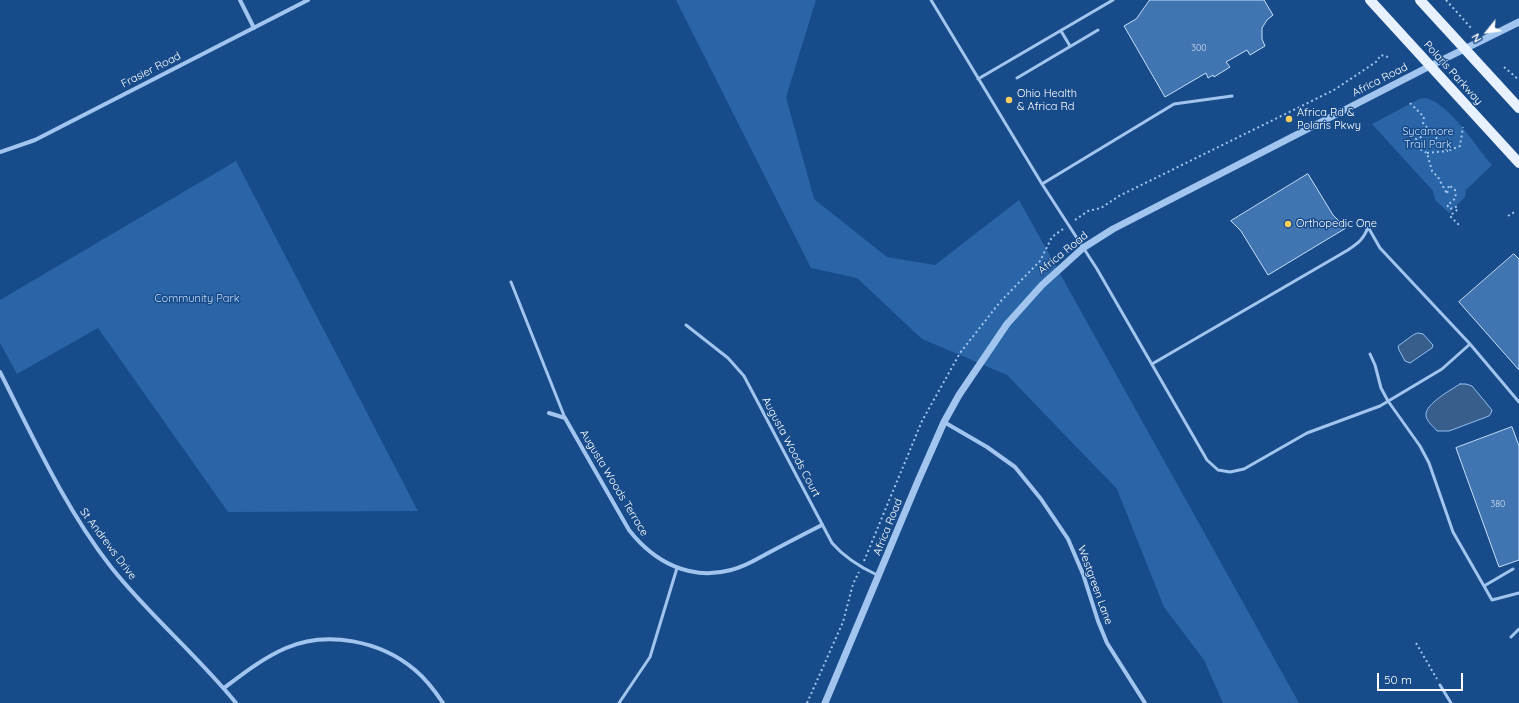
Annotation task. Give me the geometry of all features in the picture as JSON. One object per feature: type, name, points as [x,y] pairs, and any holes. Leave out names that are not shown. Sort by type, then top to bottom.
[{"type":"main road","name":"Polaris Parkway","points":[[1370,0],[1519,163]]},
{"type":"main road","points":[[1420,0],[1519,108]]},
{"type":"street","points":[[240,0],[254,28]]},
{"type":"street","name":"Frasier Road","points":[[0,152],[35,140],[308,0]]},
{"type":"street","name":"Africa Road","points":[[825,703],[944,422],[959,395],[1007,324],[1042,285],[1084,248],[1113,229],[1430,66],[1519,22]]},
{"type":"street","name":"St Andrews Drive","points":[[0,372],[65,499],[87,534],[112,567],[143,603],[224,688],[236,703]]},
{"type":"street","points":[[549,413],[565,418]]},
{"type":"street","name":"Augusta Woods Terrace","points":[[565,418],[639,543],[651,554],[677,568],[695,572],[713,573],[730,570],[746,565],[822,525]]},
{"type":"street","name":"Westgreen Lane","points":[[944,422],[987,447],[1015,467],[1041,499],[1068,539],[1083,574],[1098,621],[1107,642],[1145,703]]},
{"type":"street","points":[[224,688],[258,663],[285,648],[314,641],[344,640],[378,648],[397,657],[422,676],[431,685],[443,703]]},
{"type":"lane","points":[[931,0],[1042,184],[1084,248],[1207,460],[1218,470],[1230,472],[1244,469],[1307,433],[1380,406],[1442,369],[1470,344]]},
{"type":"lane","points":[[978,79],[1113,0]]},
{"type":"lane","points":[[1061,30],[1070,46]]},
{"type":"lane","points":[[1017,78],[1098,30]]},
{"type":"lane","points":[[1042,184],[1174,104],[1232,96]]},
{"type":"lane","points":[[1152,364],[1361,242],[1366,235],[1368,226],[1380,248],[1470,344],[1519,402]]},
{"type":"lane","points":[[511,282],[565,418]]},
{"type":"lane","name":"Augusta Woods Court","points":[[686,325],[728,358],[744,376],[832,543],[840,553],[855,564],[879,576]]},
{"type":"lane","points":[[1370,354],[1375,365],[1381,388],[1388,401],[1420,446],[1429,463],[1453,532],[1492,600],[1519,593]]},
{"type":"lane","points":[[619,703],[650,657],[677,568]]},
{"type":"lane","points":[[1484,586],[1513,569]]},
{"type":"lane","points":[[1510,637],[1519,629]]},
{"type":"lane","points":[[1440,685],[1451,703]]},
{"type":"path","points":[[1446,0],[1472,28]]},
{"type":"path","points":[[1082,215],[1088,211],[1101,208],[1119,196],[1334,90],[1376,62],[1381,55],[1388,57]]},
{"type":"path","points":[[1504,67],[1519,80]]},
{"type":"path","points":[[1410,103],[1424,117],[1423,123],[1448,151]]},
{"type":"path","points":[[1428,129],[1414,142],[1416,147],[1427,154],[1440,153],[1460,146],[1463,128]]},
{"type":"path","points":[[1427,154],[1432,171],[1438,177],[1447,194],[1449,185],[1455,190],[1456,198],[1447,205],[1450,209],[1456,207],[1458,208],[1450,216],[1461,227]]},
{"type":"path","points":[[1508,216],[1516,211]]},
{"type":"path","points":[[1416,643],[1440,685]]},
{"type":"green space","points":[[676,0],[816,0],[786,97],[814,199],[887,257],[935,265],[1019,200],[1299,703],[1223,703],[1204,660],[1164,607],[1117,489],[1007,375],[922,339],[857,278],[811,268]]},
{"type":"green space","name":"Sycamore Trail Park","points":[[1426,98],[1435,102],[1453,117],[1492,165],[1466,190],[1465,197],[1449,213],[1435,200],[1433,191],[1372,124],[1419,99]]},
{"type":"green space","name":"Community Park","points":[[236,161],[418,511],[228,512],[98,328],[17,374],[0,343],[0,300]]},
{"type":"shaded area","points":[[1418,333],[1423,334],[1433,345],[1432,348],[1410,363],[1405,361],[1398,346]]},
{"type":"shaded area","points":[[1460,384],[1472,386],[1492,410],[1491,413],[1489,416],[1449,431],[1437,431],[1427,419],[1427,411],[1434,402]]},
{"type":"building","points":[[1150,0],[1264,0],[1273,15],[1267,20],[1262,28],[1262,39],[1265,46],[1250,55],[1247,50],[1226,62],[1230,67],[1214,77],[1213,75],[1208,78],[1206,73],[1165,97],[1124,26],[1136,19]]},
{"type":"building","name":"Orthopedic One","points":[[1308,174],[1333,215],[1346,228],[1268,275],[1241,231],[1231,221]]},
{"type":"building","points":[[1514,254],[1519,259],[1519,370],[1459,302]]},
{"type":"building","points":[[1512,427],[1519,446],[1519,560],[1499,567],[1456,448]]},
{"type":"place","name":"Ohio Health & Africa Rd","points":[[1009,100]]},
{"type":"place","name":"Africa Rd & Polaris Pkwy","points":[[1289,119]]},
{"type":"place","name":"Orthopedic One","points":[[1288,224]]}]
